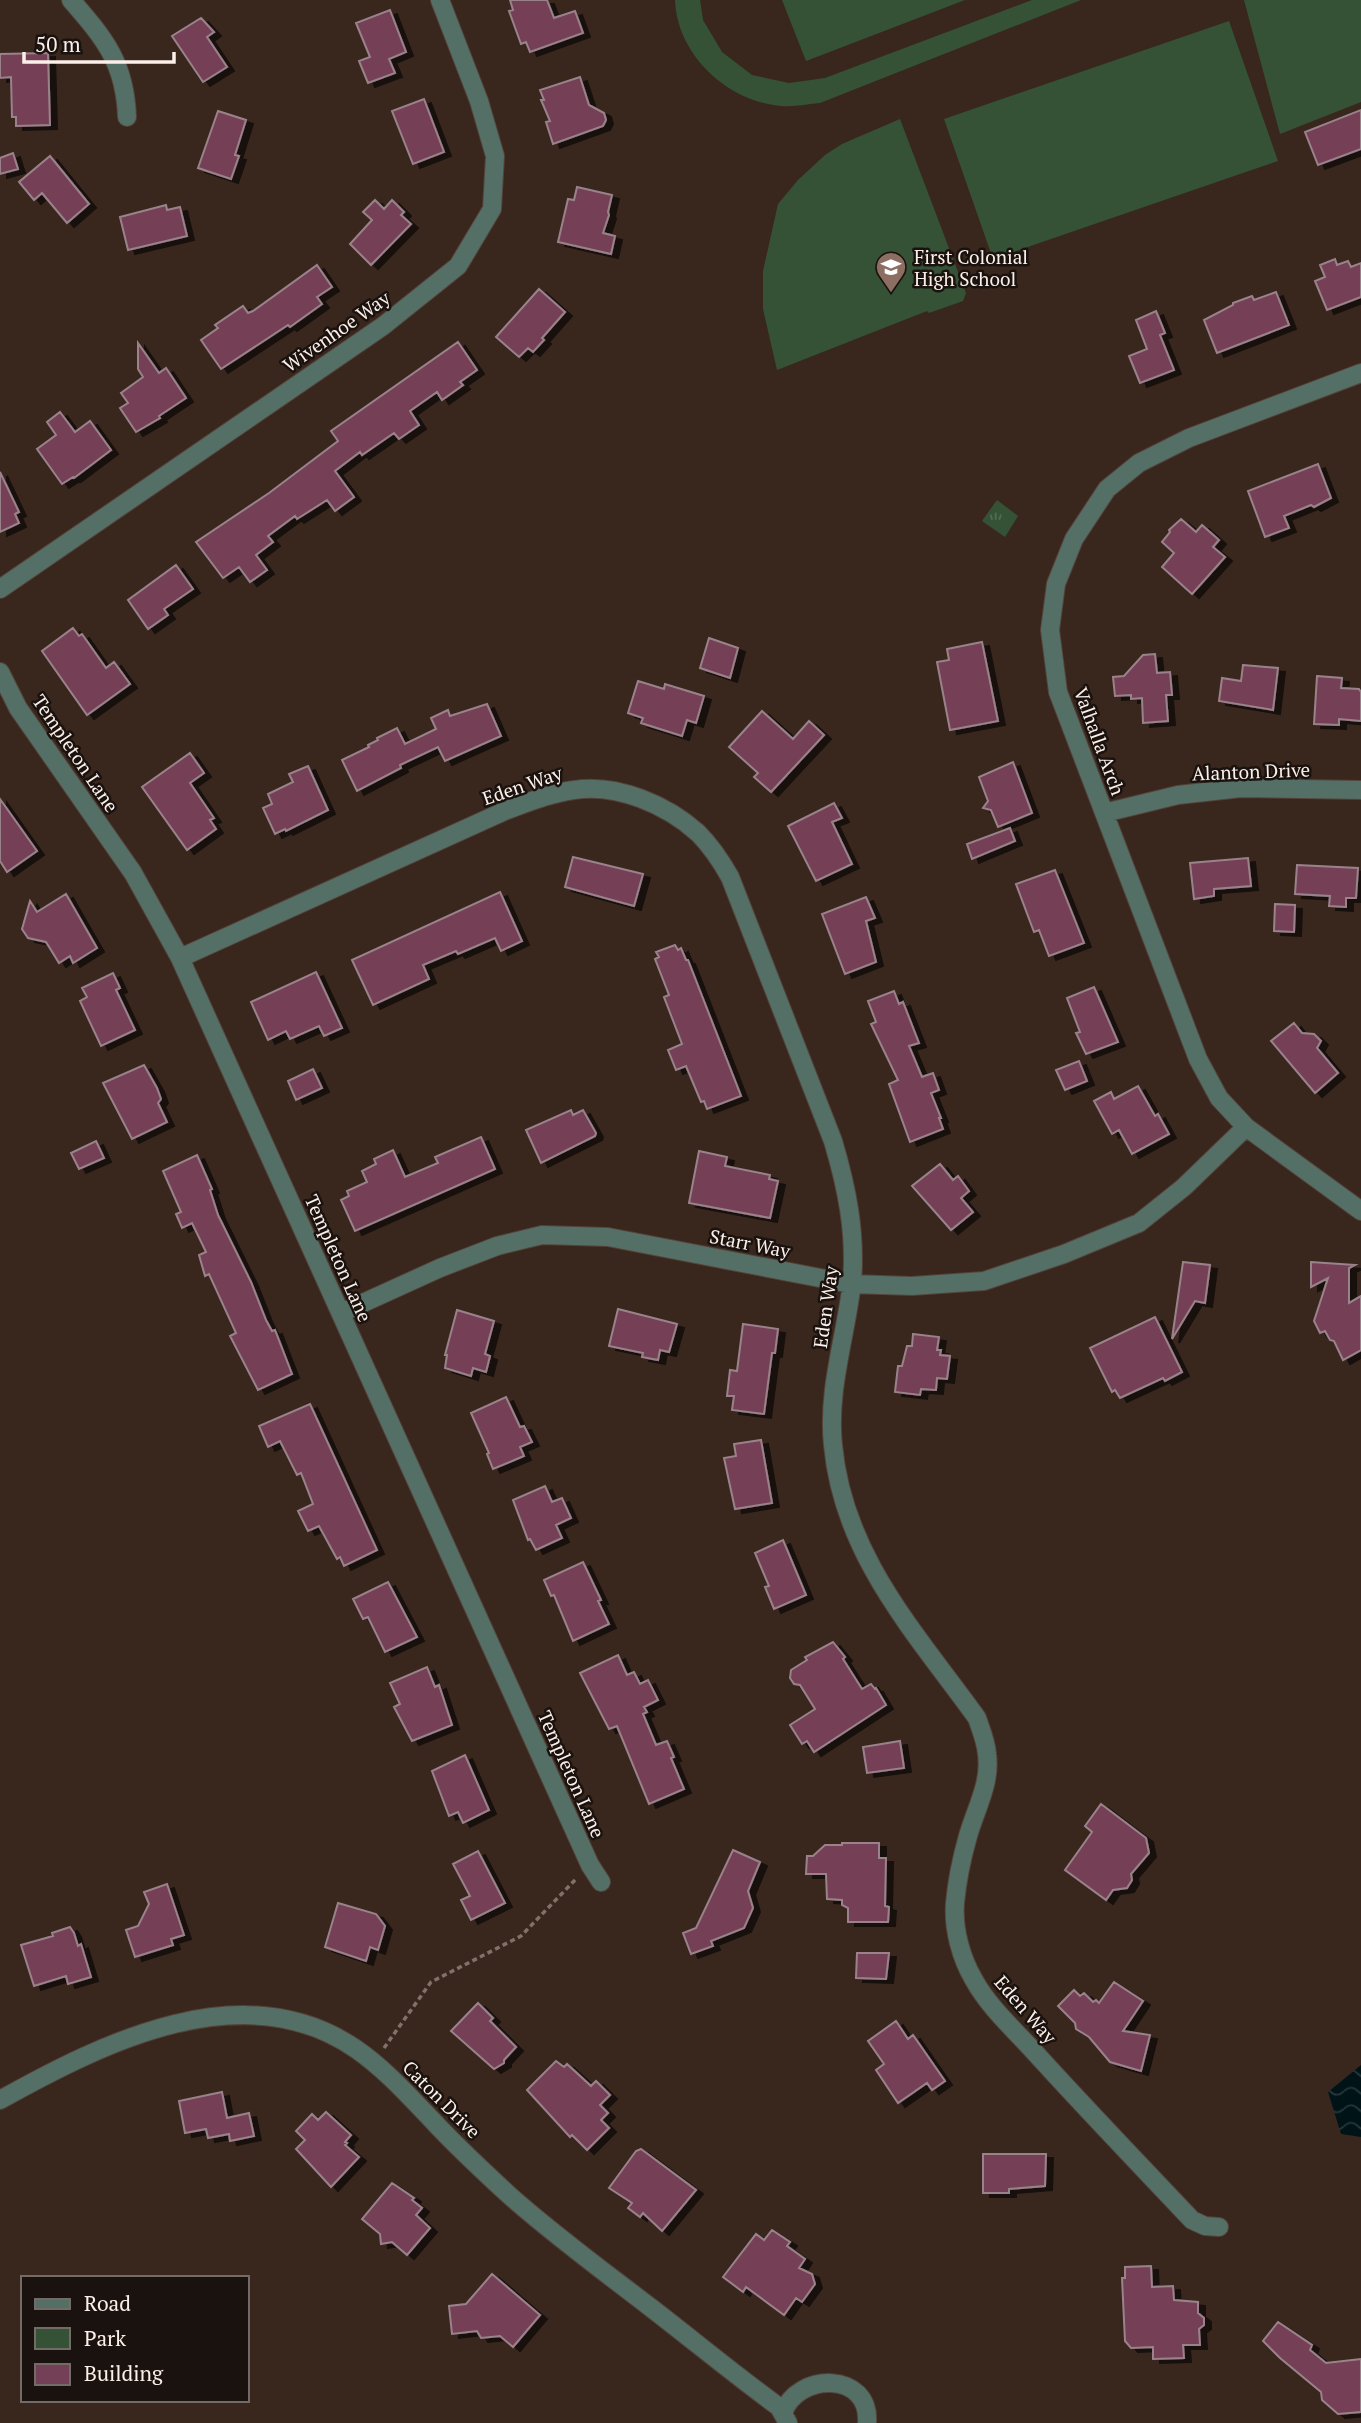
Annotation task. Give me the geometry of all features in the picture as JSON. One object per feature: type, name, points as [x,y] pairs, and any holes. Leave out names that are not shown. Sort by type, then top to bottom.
[{"type":"street","points":[[71,0],[105,39],[117,64],[127,117]]},
{"type":"street","name":"Wivenhoe Way","points":[[0,589],[383,326],[458,266],[492,209],[495,156],[479,101],[440,0]]},
{"type":"street","name":"Valhalla Arch","points":[[1361,373],[1189,439],[1139,463],[1107,489],[1074,539],[1056,584],[1050,630],[1058,692],[1198,1059],[1219,1098],[1246,1127],[1361,1211]]},
{"type":"street","name":"Templeton Lane","points":[[0,672],[18,708],[133,873],[180,958],[590,1865],[601,1882]]},
{"type":"street","name":"Alanton Drive","points":[[1104,813],[1178,795],[1241,788],[1361,789]]},
{"type":"street","name":"Eden Way","points":[[180,958],[507,810],[552,794],[577,789],[625,793],[651,802],[683,821],[699,834],[716,854],[730,877],[833,1141],[852,1216],[852,1284],[837,1368],[832,1426],[832,1445],[840,1491],[851,1528],[867,1563],[977,1718],[988,1756],[984,1791],[968,1836],[956,1894],[956,1928],[962,1955],[989,2002],[1088,2111],[1192,2220],[1205,2226],[1219,2227]]},
{"type":"street","name":"Starr Way","points":[[341,1312],[486,1250],[542,1235],[608,1237],[852,1284],[912,1286],[984,1282],[1064,1254],[1139,1223],[1184,1187],[1246,1127]]},
{"type":"street","name":"Caton Drive","points":[[0,2100],[58,2067],[167,2027],[213,2016],[245,2014],[278,2017],[309,2025],[333,2035],[374,2062],[499,2185],[572,2249],[779,2407],[786,2418]]},
{"type":"street","points":[[786,2418],[786,2405],[799,2393],[815,2385],[832,2382],[845,2385],[856,2392],[865,2405],[867,2423]]},
{"type":"path","points":[[374,2062],[431,1982],[521,1936],[590,1865]]},
{"type":"green space","points":[[675,0],[700,0],[703,20],[722,52],[752,75],[789,83],[825,78],[1032,0],[1081,0],[820,103],[787,106],[762,103],[743,95],[709,72],[695,57],[685,39]]},
{"type":"green space","points":[[782,0],[965,0],[806,61]]},
{"type":"green space","points":[[1244,0],[1361,0],[1361,102],[1280,134]]},
{"type":"green space","points":[[1229,21],[1278,161],[993,259],[944,119]]},
{"type":"green space","points":[[900,119],[966,293],[963,301],[929,313],[927,311],[777,370],[763,309],[763,271],[778,204],[798,180],[825,155],[842,144]]},
{"type":"green space","points":[[997,500],[1018,516],[1005,537],[982,521]]},
{"type":"water","points":[[1361,2065],[1361,2137],[1341,2134],[1328,2092]]},
{"type":"building","points":[[510,0],[547,0],[554,18],[575,11],[583,33],[530,52],[526,42],[521,44],[509,11],[513,10]]},
{"type":"building","points":[[390,10],[406,52],[389,59],[395,73],[368,83],[359,61],[370,57],[356,23]]},
{"type":"building","points":[[201,18],[214,32],[207,37],[227,67],[203,82],[172,36]]},
{"type":"building","points":[[48,53],[50,125],[16,126],[16,117],[12,117],[11,77],[0,78],[0,54]]},
{"type":"building","points":[[580,77],[589,105],[604,113],[606,120],[603,126],[553,144],[546,122],[550,121],[541,100],[544,100],[540,90]]},
{"type":"building","points":[[424,99],[444,152],[413,164],[392,111]]},
{"type":"building","points":[[1361,110],[1361,149],[1318,165],[1305,132]]},
{"type":"building","points":[[218,111],[246,120],[231,179],[198,168]]},
{"type":"building","points":[[13,153],[18,169],[0,174],[0,158]]},
{"type":"building","points":[[50,156],[89,204],[67,223],[42,193],[34,200],[19,182]]},
{"type":"building","points":[[577,187],[612,195],[603,233],[615,236],[611,254],[558,242],[568,199],[574,200]]},
{"type":"building","points":[[375,200],[384,209],[392,200],[404,212],[401,215],[411,224],[371,265],[350,244],[372,220],[363,212]]},
{"type":"building","points":[[166,205],[167,210],[180,207],[187,236],[128,250],[120,217]]},
{"type":"building","points":[[1335,259],[1337,265],[1348,261],[1351,267],[1361,263],[1361,297],[1327,310],[1315,281],[1325,277],[1320,265]]},
{"type":"building","points":[[317,265],[332,287],[317,297],[322,304],[221,369],[201,340],[218,328],[215,325],[243,306],[248,313],[253,311]]},
{"type":"building","points":[[539,289],[565,312],[533,352],[528,348],[519,357],[496,337]]},
{"type":"building","points":[[1276,292],[1289,325],[1217,353],[1204,320],[1233,303],[1252,296],[1254,300]]},
{"type":"building","points":[[1156,311],[1165,333],[1160,335],[1174,370],[1140,383],[1129,356],[1147,349],[1136,320]]},
{"type":"building","points":[[458,342],[477,370],[460,382],[463,385],[442,400],[437,392],[410,411],[419,425],[399,439],[394,433],[362,455],[360,452],[335,471],[354,497],[335,511],[327,500],[297,519],[295,516],[268,536],[273,542],[256,555],[267,570],[250,582],[239,567],[223,578],[196,542],[269,493],[338,441],[331,431]]},
{"type":"building","points":[[138,343],[159,373],[166,368],[186,398],[136,432],[120,408],[128,403],[121,393],[143,377],[138,369]]},
{"type":"building","points":[[60,412],[75,432],[90,421],[111,450],[62,484],[37,449],[56,435],[47,422]]},
{"type":"building","points":[[1318,464],[1331,498],[1314,507],[1311,505],[1284,516],[1289,528],[1265,537],[1248,491]]},
{"type":"building","points":[[0,472],[19,512],[15,514],[19,523],[0,532]]},
{"type":"building","points":[[1181,519],[1196,532],[1202,525],[1219,540],[1213,547],[1225,557],[1192,594],[1162,567],[1174,553],[1162,542],[1169,530]]},
{"type":"building","points":[[176,565],[193,589],[164,609],[168,615],[148,629],[128,600]]},
{"type":"building","points":[[73,628],[79,636],[82,634],[106,668],[114,662],[130,684],[87,715],[42,651]]},
{"type":"building","points":[[709,638],[738,648],[730,678],[700,668]]},
{"type":"building","points":[[982,642],[998,721],[950,730],[937,662],[949,660],[947,649]]},
{"type":"building","points":[[1155,654],[1157,673],[1170,672],[1172,695],[1166,695],[1168,721],[1143,723],[1142,698],[1131,699],[1131,695],[1115,696],[1113,677],[1124,676],[1143,655]]},
{"type":"building","points":[[1243,665],[1278,668],[1273,710],[1219,701],[1222,678],[1241,681]]},
{"type":"building","points":[[1317,676],[1342,678],[1341,688],[1359,689],[1361,721],[1339,719],[1339,725],[1314,724]]},
{"type":"building","points":[[638,681],[664,689],[665,684],[704,696],[696,723],[687,720],[682,736],[641,723],[643,718],[628,713]]},
{"type":"building","points":[[487,704],[501,736],[445,761],[438,747],[400,765],[401,768],[357,791],[342,760],[369,747],[377,738],[397,728],[405,744],[436,729],[431,718],[448,710],[450,716]]},
{"type":"building","points":[[762,711],[793,739],[809,721],[824,735],[771,792],[754,777],[758,773],[729,747]]},
{"type":"building","points":[[190,753],[204,773],[190,783],[214,818],[210,820],[216,829],[187,850],[142,787]]},
{"type":"building","points":[[1013,762],[1032,813],[998,827],[991,810],[983,808],[988,801],[979,777]]},
{"type":"building","points":[[308,766],[328,810],[275,834],[263,808],[272,804],[268,794],[293,782],[289,774]]},
{"type":"building","points":[[0,799],[37,851],[7,872],[0,861]]},
{"type":"building","points":[[834,803],[842,818],[832,822],[852,864],[816,881],[788,826]]},
{"type":"building","points":[[1010,828],[1015,841],[972,859],[967,844]]},
{"type":"building","points":[[573,857],[643,874],[634,906],[565,887]]},
{"type":"building","points":[[1248,858],[1251,886],[1214,889],[1214,896],[1194,899],[1190,863]]},
{"type":"building","points":[[1297,865],[1358,868],[1356,898],[1346,898],[1346,907],[1329,906],[1330,896],[1295,894]]},
{"type":"building","points":[[1055,870],[1084,943],[1049,956],[1039,930],[1034,932],[1016,884]]},
{"type":"building","points":[[500,892],[522,941],[501,951],[495,938],[423,965],[429,979],[373,1005],[352,960]]},
{"type":"building","points":[[66,894],[97,948],[73,963],[70,956],[59,963],[46,942],[28,938],[22,929],[30,901],[37,912]]},
{"type":"building","points":[[866,897],[875,918],[866,921],[876,962],[845,974],[822,914]]},
{"type":"building","points":[[1275,904],[1295,905],[1294,932],[1274,931]]},
{"type":"building","points":[[675,945],[678,950],[681,948],[688,960],[741,1096],[707,1109],[704,1101],[701,1102],[686,1066],[676,1070],[668,1050],[682,1044],[664,997],[669,995],[655,959],[659,957],[656,952]]},
{"type":"building","points":[[316,972],[342,1028],[324,1036],[319,1026],[290,1039],[286,1031],[268,1040],[251,1002]]},
{"type":"building","points":[[113,973],[120,988],[116,990],[135,1030],[101,1046],[80,1001],[87,997],[82,988]]},
{"type":"building","points":[[1094,987],[1118,1042],[1086,1054],[1076,1033],[1080,1032],[1067,998]]},
{"type":"building","points":[[894,991],[899,1004],[903,1002],[919,1043],[909,1046],[922,1077],[933,1073],[939,1090],[931,1093],[943,1129],[910,1142],[889,1084],[898,1080],[871,1024],[876,1022],[868,1001]]},
{"type":"building","points":[[1294,1023],[1302,1033],[1314,1034],[1321,1041],[1317,1048],[1338,1073],[1315,1093],[1271,1041]]},
{"type":"building","points":[[1079,1061],[1087,1081],[1065,1090],[1056,1070]]},
{"type":"building","points":[[144,1065],[157,1088],[161,1099],[158,1103],[167,1122],[132,1139],[103,1083]]},
{"type":"building","points":[[313,1069],[322,1088],[296,1100],[288,1081]]},
{"type":"building","points":[[1138,1086],[1169,1134],[1132,1154],[1119,1130],[1112,1134],[1094,1101],[1111,1092],[1114,1099]]},
{"type":"building","points":[[571,1110],[573,1115],[583,1110],[596,1133],[595,1136],[541,1163],[526,1130]]},
{"type":"building","points":[[481,1137],[495,1169],[355,1231],[341,1200],[349,1196],[347,1191],[367,1182],[362,1171],[376,1164],[374,1159],[393,1150],[405,1177],[438,1163],[435,1157]]},
{"type":"building","points":[[96,1141],[104,1158],[79,1169],[71,1153]]},
{"type":"building","points":[[699,1151],[727,1157],[725,1166],[770,1175],[769,1179],[778,1181],[770,1218],[689,1203]]},
{"type":"building","points":[[197,1155],[212,1189],[210,1190],[218,1215],[251,1282],[266,1320],[272,1331],[275,1330],[292,1374],[258,1390],[230,1336],[236,1333],[209,1274],[205,1276],[199,1255],[206,1252],[192,1223],[182,1228],[176,1214],[181,1212],[163,1171]]},
{"type":"building","points":[[940,1164],[953,1180],[958,1176],[969,1191],[961,1198],[973,1212],[951,1230],[912,1186]]},
{"type":"building","points":[[1183,1262],[1210,1265],[1205,1303],[1195,1301],[1172,1339]]},
{"type":"building","points":[[1311,1262],[1355,1265],[1349,1268],[1349,1303],[1361,1296],[1361,1350],[1343,1360],[1334,1341],[1330,1340],[1325,1331],[1320,1333],[1314,1321],[1328,1278],[1311,1287]]},
{"type":"building","points":[[618,1309],[677,1324],[669,1352],[660,1350],[658,1360],[642,1357],[643,1353],[609,1346]]},
{"type":"building","points":[[457,1310],[494,1321],[485,1354],[490,1356],[486,1372],[473,1368],[471,1376],[445,1368],[445,1355]]},
{"type":"building","points":[[1155,1317],[1182,1372],[1120,1398],[1115,1390],[1112,1392],[1090,1348]]},
{"type":"building","points":[[743,1324],[778,1329],[764,1414],[732,1410],[734,1396],[727,1396],[730,1370],[737,1371]]},
{"type":"building","points":[[913,1334],[939,1337],[937,1350],[941,1350],[940,1355],[950,1356],[947,1379],[937,1378],[936,1390],[921,1389],[920,1395],[895,1392],[898,1366],[902,1366],[907,1346],[912,1346]]},
{"type":"building","points":[[506,1397],[520,1427],[524,1426],[532,1442],[520,1447],[524,1456],[493,1469],[487,1454],[489,1453],[471,1413]]},
{"type":"building","points":[[310,1404],[377,1550],[344,1566],[340,1557],[337,1559],[319,1526],[308,1531],[298,1511],[313,1504],[301,1473],[297,1475],[280,1441],[268,1447],[259,1426]]},
{"type":"building","points":[[761,1440],[772,1503],[735,1509],[724,1458],[736,1456],[734,1444]]},
{"type":"building","points":[[545,1486],[552,1502],[562,1498],[571,1518],[556,1525],[562,1538],[536,1550],[530,1539],[528,1540],[513,1500]]},
{"type":"building","points":[[783,1540],[806,1595],[774,1609],[765,1587],[769,1586],[755,1553]]},
{"type":"building","points":[[583,1562],[609,1624],[573,1641],[554,1595],[551,1596],[544,1580]]},
{"type":"building","points":[[388,1582],[417,1637],[385,1652],[368,1617],[363,1619],[353,1599]]},
{"type":"building","points":[[833,1642],[845,1657],[843,1659],[862,1689],[871,1684],[886,1705],[814,1752],[807,1741],[802,1744],[790,1725],[815,1709],[800,1685],[794,1684],[790,1678],[791,1670],[807,1660],[805,1657]]},
{"type":"building","points":[[618,1655],[627,1675],[634,1672],[640,1684],[648,1680],[658,1700],[644,1707],[647,1712],[643,1714],[656,1745],[667,1741],[684,1789],[649,1804],[617,1726],[609,1729],[580,1673]]},
{"type":"building","points":[[427,1667],[435,1687],[439,1685],[452,1725],[412,1741],[394,1707],[400,1704],[390,1683]]},
{"type":"building","points":[[900,1741],[904,1768],[867,1773],[863,1747]]},
{"type":"building","points":[[465,1755],[489,1810],[463,1823],[458,1812],[449,1816],[432,1771]]},
{"type":"building","points":[[1101,1804],[1146,1838],[1149,1853],[1131,1874],[1132,1880],[1127,1888],[1113,1890],[1106,1900],[1065,1870],[1092,1832],[1085,1826]]},
{"type":"building","points":[[879,1843],[879,1858],[886,1858],[885,1906],[889,1907],[888,1922],[848,1922],[848,1908],[842,1905],[842,1900],[827,1899],[826,1874],[806,1874],[807,1856],[813,1856],[825,1845]]},
{"type":"building","points":[[733,1850],[760,1862],[748,1891],[753,1908],[744,1928],[711,1941],[713,1946],[691,1954],[683,1933],[696,1928]]},
{"type":"building","points":[[478,1851],[505,1903],[471,1920],[461,1900],[470,1896],[453,1864]]},
{"type":"building","points":[[167,1884],[184,1935],[171,1939],[173,1945],[135,1957],[126,1930],[138,1926],[149,1904],[144,1892]]},
{"type":"building","points":[[338,1903],[376,1914],[385,1926],[378,1950],[370,1947],[366,1961],[325,1947]]},
{"type":"building","points":[[70,1927],[78,1946],[81,1944],[91,1977],[68,1984],[66,1976],[34,1986],[21,1945],[53,1936],[52,1933]]},
{"type":"building","points":[[857,1953],[889,1953],[886,1979],[856,1978]]},
{"type":"building","points":[[1114,1982],[1143,2001],[1123,2031],[1150,2035],[1141,2071],[1110,2062],[1089,2037],[1076,2029],[1075,2023],[1058,2006],[1074,1990],[1080,1996],[1084,1993],[1093,2002],[1096,2000],[1099,2003]]},
{"type":"building","points":[[478,2003],[493,2018],[490,2021],[516,2047],[504,2063],[494,2069],[451,2031]]},
{"type":"building","points":[[896,2021],[908,2039],[913,2035],[945,2081],[932,2090],[927,2083],[898,2103],[876,2070],[884,2064],[868,2041]]},
{"type":"building","points":[[556,2061],[564,2067],[567,2064],[591,2086],[596,2081],[610,2095],[600,2105],[608,2113],[601,2120],[609,2128],[587,2150],[572,2135],[570,2137],[527,2090]]},
{"type":"building","points":[[222,2092],[227,2118],[249,2113],[254,2136],[230,2141],[229,2134],[208,2138],[206,2129],[185,2133],[179,2101]]},
{"type":"building","points":[[326,2112],[351,2135],[345,2145],[359,2157],[331,2187],[296,2149],[305,2140],[296,2131],[312,2114],[318,2120]]},
{"type":"building","points":[[641,2149],[696,2190],[662,2231],[643,2213],[640,2217],[628,2208],[632,2203],[609,2188],[636,2151]]},
{"type":"building","points":[[983,2154],[1046,2154],[1045,2186],[1009,2189],[1009,2193],[983,2193]]},
{"type":"building","points":[[392,2183],[414,2198],[412,2200],[422,2208],[416,2215],[430,2228],[407,2255],[392,2242],[381,2244],[380,2234],[362,2219]]},
{"type":"building","points":[[772,2230],[790,2242],[787,2246],[805,2259],[799,2268],[812,2274],[815,2284],[802,2302],[796,2298],[784,2315],[746,2287],[743,2292],[723,2277],[756,2234],[764,2240]]},
{"type":"building","points":[[1151,2266],[1152,2287],[1173,2286],[1174,2300],[1198,2302],[1198,2313],[1204,2318],[1204,2325],[1199,2329],[1200,2345],[1183,2345],[1184,2358],[1153,2359],[1153,2347],[1131,2348],[1125,2341],[1122,2278],[1125,2278],[1125,2267]]},
{"type":"building","points":[[492,2274],[540,2315],[513,2347],[500,2336],[481,2338],[477,2331],[452,2334],[449,2306],[466,2304]]},
{"type":"building","points":[[1278,2322],[1312,2345],[1310,2350],[1326,2363],[1361,2359],[1361,2412],[1338,2414],[1322,2400],[1321,2392],[1263,2341]]},
{"type":"place","name":"First Colonial High School","points":[[891,294]]}]
